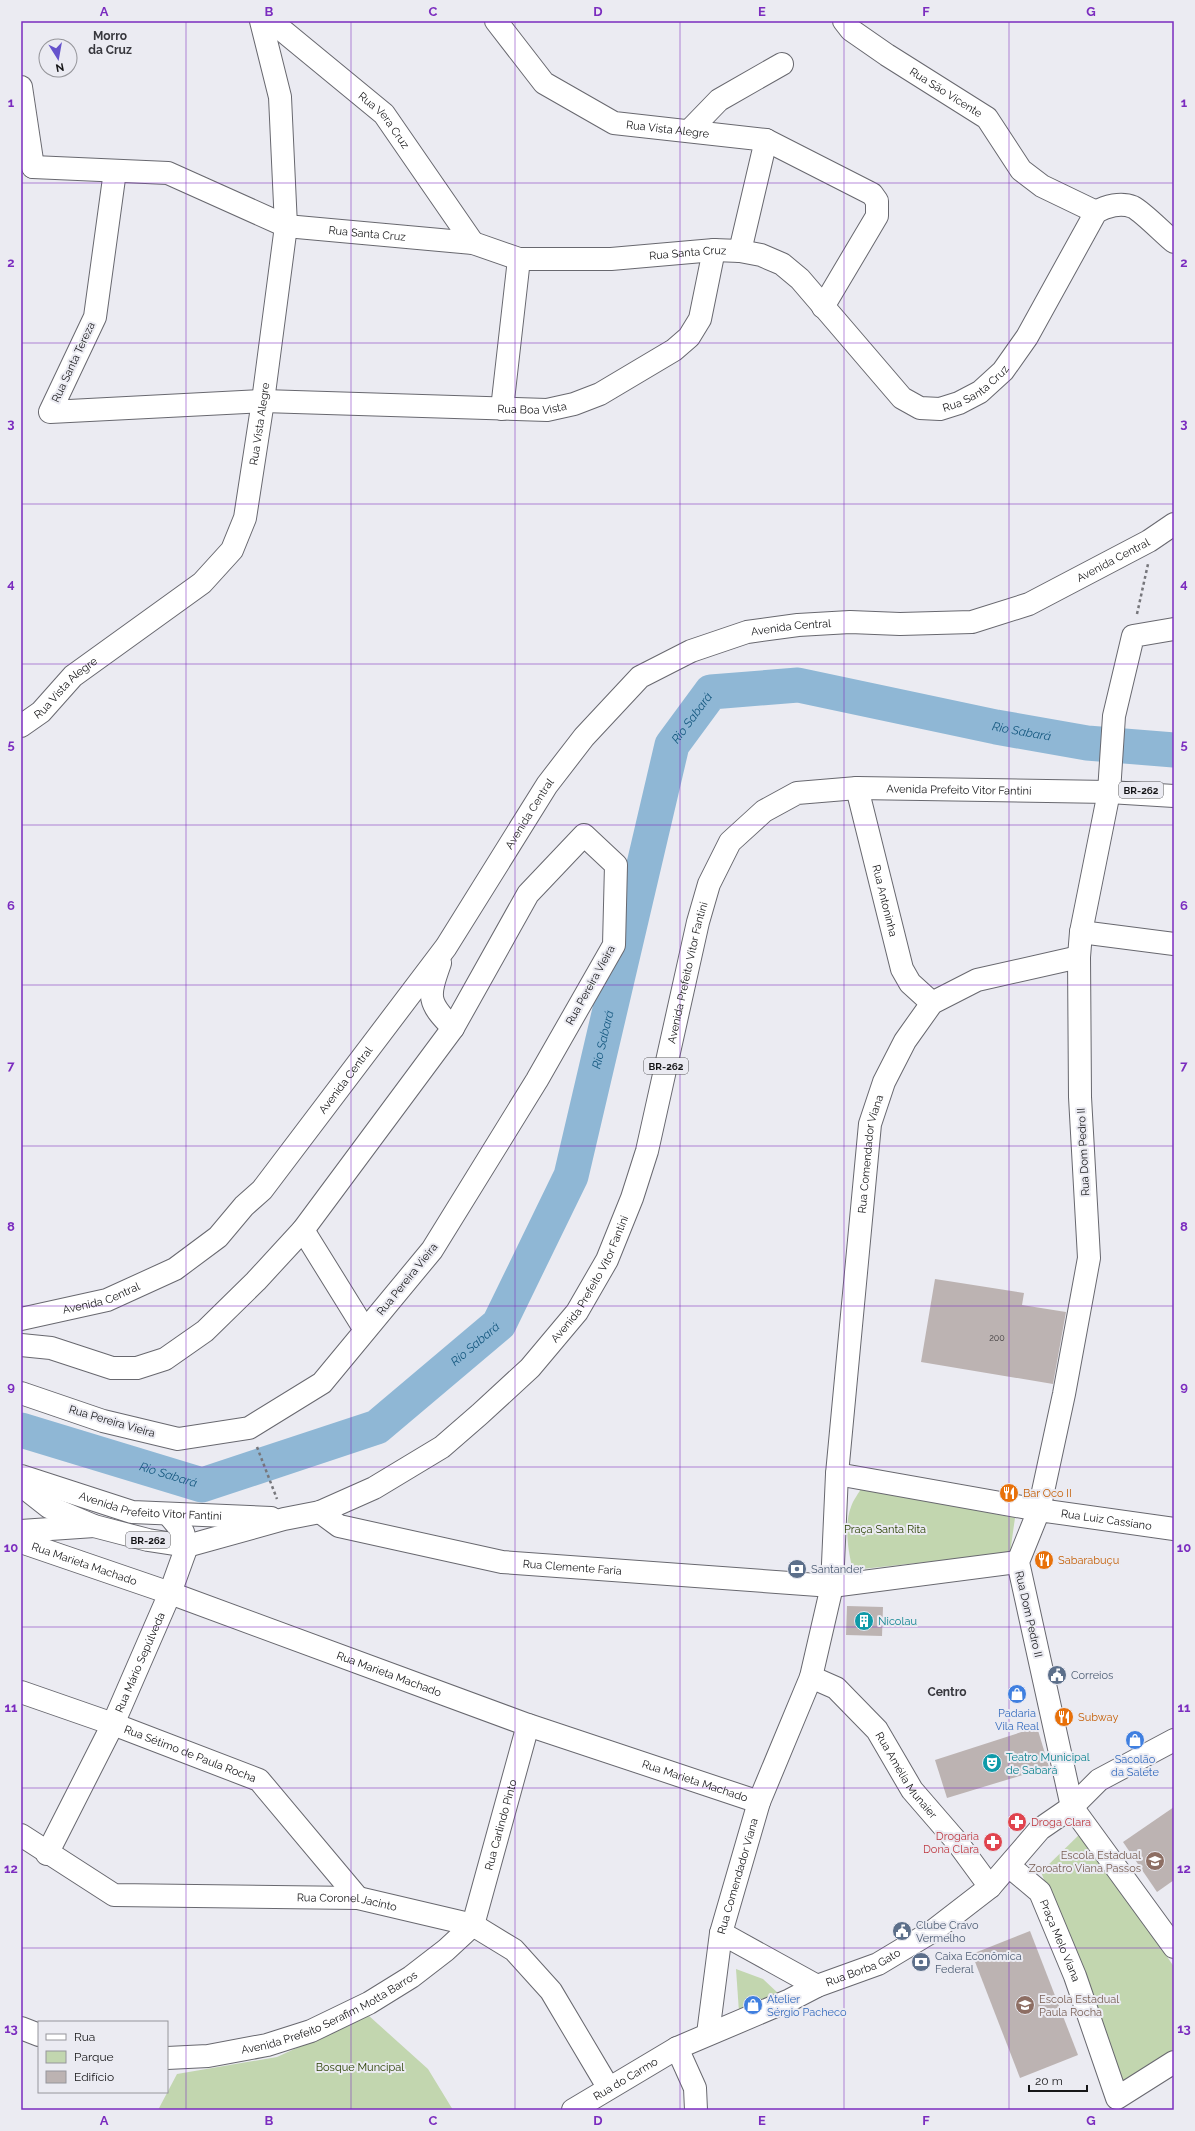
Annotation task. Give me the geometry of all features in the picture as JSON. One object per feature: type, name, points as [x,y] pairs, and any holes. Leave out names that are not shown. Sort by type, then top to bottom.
[{"type":"street","name":"Rua Vista Alegre","points":[[21,726],[41,712],[73,676],[202,583],[232,550],[245,518],[263,401],[286,226],[280,97],[261,21]]},
{"type":"street","name":"Rua Vera Cruz","points":[[271,21],[384,114],[473,242]]},
{"type":"street","name":"Rua Vista Alegre","points":[[496,21],[544,83],[614,123],[766,140]]},
{"type":"street","name":"Rua São Vicente","points":[[844,21],[851,30],[887,55],[987,118],[1021,170],[1042,186],[1096,212]]},
{"type":"street","points":[[689,131],[719,100],[782,64]]},
{"type":"street","points":[[21,87],[27,174]]},
{"type":"street","points":[[740,251],[766,140],[872,194],[877,201],[877,216],[823,307]]},
{"type":"street","name":"Rua Santa Cruz","points":[[27,174],[116,171],[168,173],[286,226],[473,242],[519,259],[610,259],[714,250],[740,251],[761,255],[782,264],[800,278],[823,307],[902,398],[920,408],[940,409],[959,403],[980,392],[1003,371],[1027,337],[1096,212]]},
{"type":"street","name":"Rua Santa Tereza","points":[[116,171],[95,317],[50,412],[263,401]]},
{"type":"street","points":[[1096,212],[1105,207],[1119,205],[1133,207],[1174,242]]},
{"type":"street","name":"Rua Boa Vista","points":[[263,401],[547,410],[574,404],[600,394],[674,350],[689,337],[700,319],[714,250]]},
{"type":"street","points":[[502,409],[519,259]]},
{"type":"street","name":"Avenida Central","points":[[21,1320],[107,1300],[175,1269],[218,1237],[244,1206],[262,1190],[446,947],[547,784],[584,737],[640,677],[691,651],[747,632],[798,625],[850,622],[900,624],[972,622],[1028,604],[1148,541],[1174,524]]},
{"type":"street","points":[[1133,636],[1174,629]]},
{"type":"street","name":"Rua Dom Pedro II","points":[[1039,1510],[1064,1394],[1089,1258],[1080,1097],[1079,958],[1081,932],[1109,792],[1114,716],[1133,636]]},
{"type":"street","name":"Avenida Prefeito Vitor Fantini","points":[[1109,792],[1174,787]]},
{"type":"street","name":"Avenida Prefeito Vitor Fantini","points":[[27,1487],[132,1512],[245,1516],[281,1509],[320,1512],[374,1488],[442,1446],[530,1368],[577,1312],[607,1260],[636,1185],[647,1151],[698,922],[709,884],[730,842],[764,811],[798,794],[857,788],[1109,792],[1174,796]]},
{"type":"street","name":"Rua Antoninha","points":[[857,788],[902,969],[910,983],[932,1003]]},
{"type":"street","name":"Rua Pereira Vieira","points":[[21,1345],[51,1348],[112,1368],[137,1368],[165,1359],[205,1331],[256,1281],[303,1230],[453,1028],[528,894],[584,835],[616,864],[614,945],[537,1080],[432,1250],[322,1383],[249,1428],[178,1439],[103,1421],[21,1393]]},
{"type":"street","points":[[1081,932],[1174,944]]},
{"type":"street","points":[[446,947],[431,989],[436,1011],[453,1028]]},
{"type":"street","name":"Rua Comendador Viana","points":[[837,1474],[870,1124],[884,1082],[905,1041],[932,1003],[958,988],[977,980],[1079,958]]},
{"type":"street","points":[[303,1230],[365,1330]]},
{"type":"street","points":[[837,1474],[1039,1510],[1018,1562],[832,1586],[837,1474]]},
{"type":"street","name":"Avenida Prefeito Vitor Fantini","points":[[27,1487],[48,1507],[94,1526],[148,1540],[187,1546],[281,1509]]},
{"type":"street","name":"Rua Luiz Cassiano","points":[[1039,1510],[1174,1529]]},
{"type":"street","name":"Rua Clemente Faria","points":[[320,1512],[339,1526],[502,1562],[832,1586]]},
{"type":"street","points":[[168,1514],[183,1532],[187,1546]]},
{"type":"street","points":[[21,1531],[94,1526]]},
{"type":"street","name":"Rua Marieta Machado","points":[[21,1542],[170,1593],[528,1725],[759,1802]]},
{"type":"street","name":"Rua Mário Sepúlveda","points":[[47,1854],[113,1724],[170,1593],[187,1546]]},
{"type":"street","name":"Rua Dom Pedro II","points":[[1018,1562],[1072,1806]]},
{"type":"street","name":"Rua Comendador Viana","points":[[708,2034],[721,1933],[759,1802],[811,1677],[832,1586]]},
{"type":"street","name":"Rua Amélia Munaier","points":[[811,1677],[836,1688],[877,1730],[912,1790],[957,1842],[990,1887]]},
{"type":"street","name":"Rua Sétimo de Paula Rocha","points":[[21,1692],[113,1724],[259,1780],[358,1898]]},
{"type":"street","name":"Rua Carlindo Pinto","points":[[473,1925],[528,1725]]},
{"type":"street","points":[[1009,1866],[1040,1829],[1072,1806],[1099,1780],[1174,1740]]},
{"type":"street","points":[[1072,1806],[1174,1948]]},
{"type":"street","name":"Rua Coronel Jacinto","points":[[21,1835],[47,1854],[114,1895],[358,1898],[473,1925],[514,1950],[551,1991],[608,2087]]},
{"type":"street","name":"Rua Borba Gato","points":[[677,2048],[790,2000],[817,1986],[878,1964],[933,1931],[990,1887],[1009,1866]]},
{"type":"street","name":"Praça Melo Viana","points":[[1009,1866],[1040,1892],[1075,1976],[1119,2104],[1174,2062]]},
{"type":"street","name":"Avenida Prefeito Serafim Motta Barros","points":[[168,2058],[208,2056],[266,2045],[311,2031],[368,2003],[411,1977],[446,1950],[473,1925]]},
{"type":"street","points":[[721,1933],[817,1986]]},
{"type":"street","points":[[21,2028],[38,2035]]},
{"type":"street","points":[[677,2048],[695,2088],[696,2110]]},
{"type":"street","name":"Rua do Carmo","points":[[573,2110],[608,2087],[677,2048]]},
{"type":"path","points":[[1133,636],[1148,562]]},
{"type":"path","points":[[255,1440],[281,1509]]},
{"type":"green space","name":"Praça Santa Rita","points":[[862,1487],[1015,1518],[1010,1553],[853,1570],[848,1547],[847,1530],[852,1504]]},
{"type":"green space","points":[[1083,1831],[1174,1967],[1174,2049],[1123,2081],[1041,1872]]},
{"type":"green space","points":[[736,1969],[763,1979],[780,1995],[739,2012]]},
{"type":"green space","name":"Bosque Muncipal","points":[[368,2015],[428,2069],[453,2110],[158,2110],[177,2074],[277,2057]]},
{"type":"building","points":[[935,1279],[1024,1293],[1022,1305],[1066,1312],[1053,1384],[921,1362]]},
{"type":"building","name":"Nicolau","points":[[847,1606],[883,1607],[882,1636],[846,1635]]},
{"type":"building","name":"Teatro Municipal de Sabará","points":[[1037,1727],[1049,1767],[947,1798],[935,1760]]},
{"type":"building","name":"Escola Estadual Zoroatro Viana Passos","points":[[1174,1807],[1174,1880],[1157,1892],[1123,1842]]},
{"type":"building","name":"Escola Estadual Paula Rocha","points":[[1030,1931],[1078,2055],[1020,2078],[972,1954]]},
{"type":"waterway","name":"Rio Sabará","points":[[21,1430],[202,1485],[377,1427],[499,1324],[571,1176],[672,745],[711,692],[798,685],[996,727],[1087,743],[1174,750]]},
{"type":"place","name":"Bar Oco II","points":[[1009,1493]]},
{"type":"place","name":"Sabarabuçu","points":[[1044,1560]]},
{"type":"place","name":"Santander","points":[[797,1569]]},
{"type":"place","name":"Nicolau","points":[[864,1621]]},
{"type":"place","name":"Correios","points":[[1057,1675]]},
{"type":"place","name":"Padaria Vila Real","points":[[1017,1694]]},
{"type":"place","name":"Subway","points":[[1064,1717]]},
{"type":"place","name":"Sacolão da Salete","points":[[1135,1740]]},
{"type":"place","name":"Teatro Municipal de Sabará","points":[[992,1763]]},
{"type":"place","name":"Droga Clara","points":[[1017,1822]]},
{"type":"place","name":"Drogaria Dona Clara","points":[[993,1842]]},
{"type":"place","name":"Escola Estadual Zoroatro Viana Passos","points":[[1155,1861]]},
{"type":"place","name":"Clube Cravo Vermelho","points":[[902,1931]]},
{"type":"place","name":"Caixa Econômica Federal","points":[[921,1962]]},
{"type":"place","name":"Atelier Sérgio Pacheco","points":[[753,2005]]},
{"type":"place","name":"Escola Estadual Paula Rocha","points":[[1025,2005]]},
{"type":"district","name":"Morro da Cruz","points":[[110,43]]},
{"type":"district","name":"Centro","points":[[947,1692]]}]
